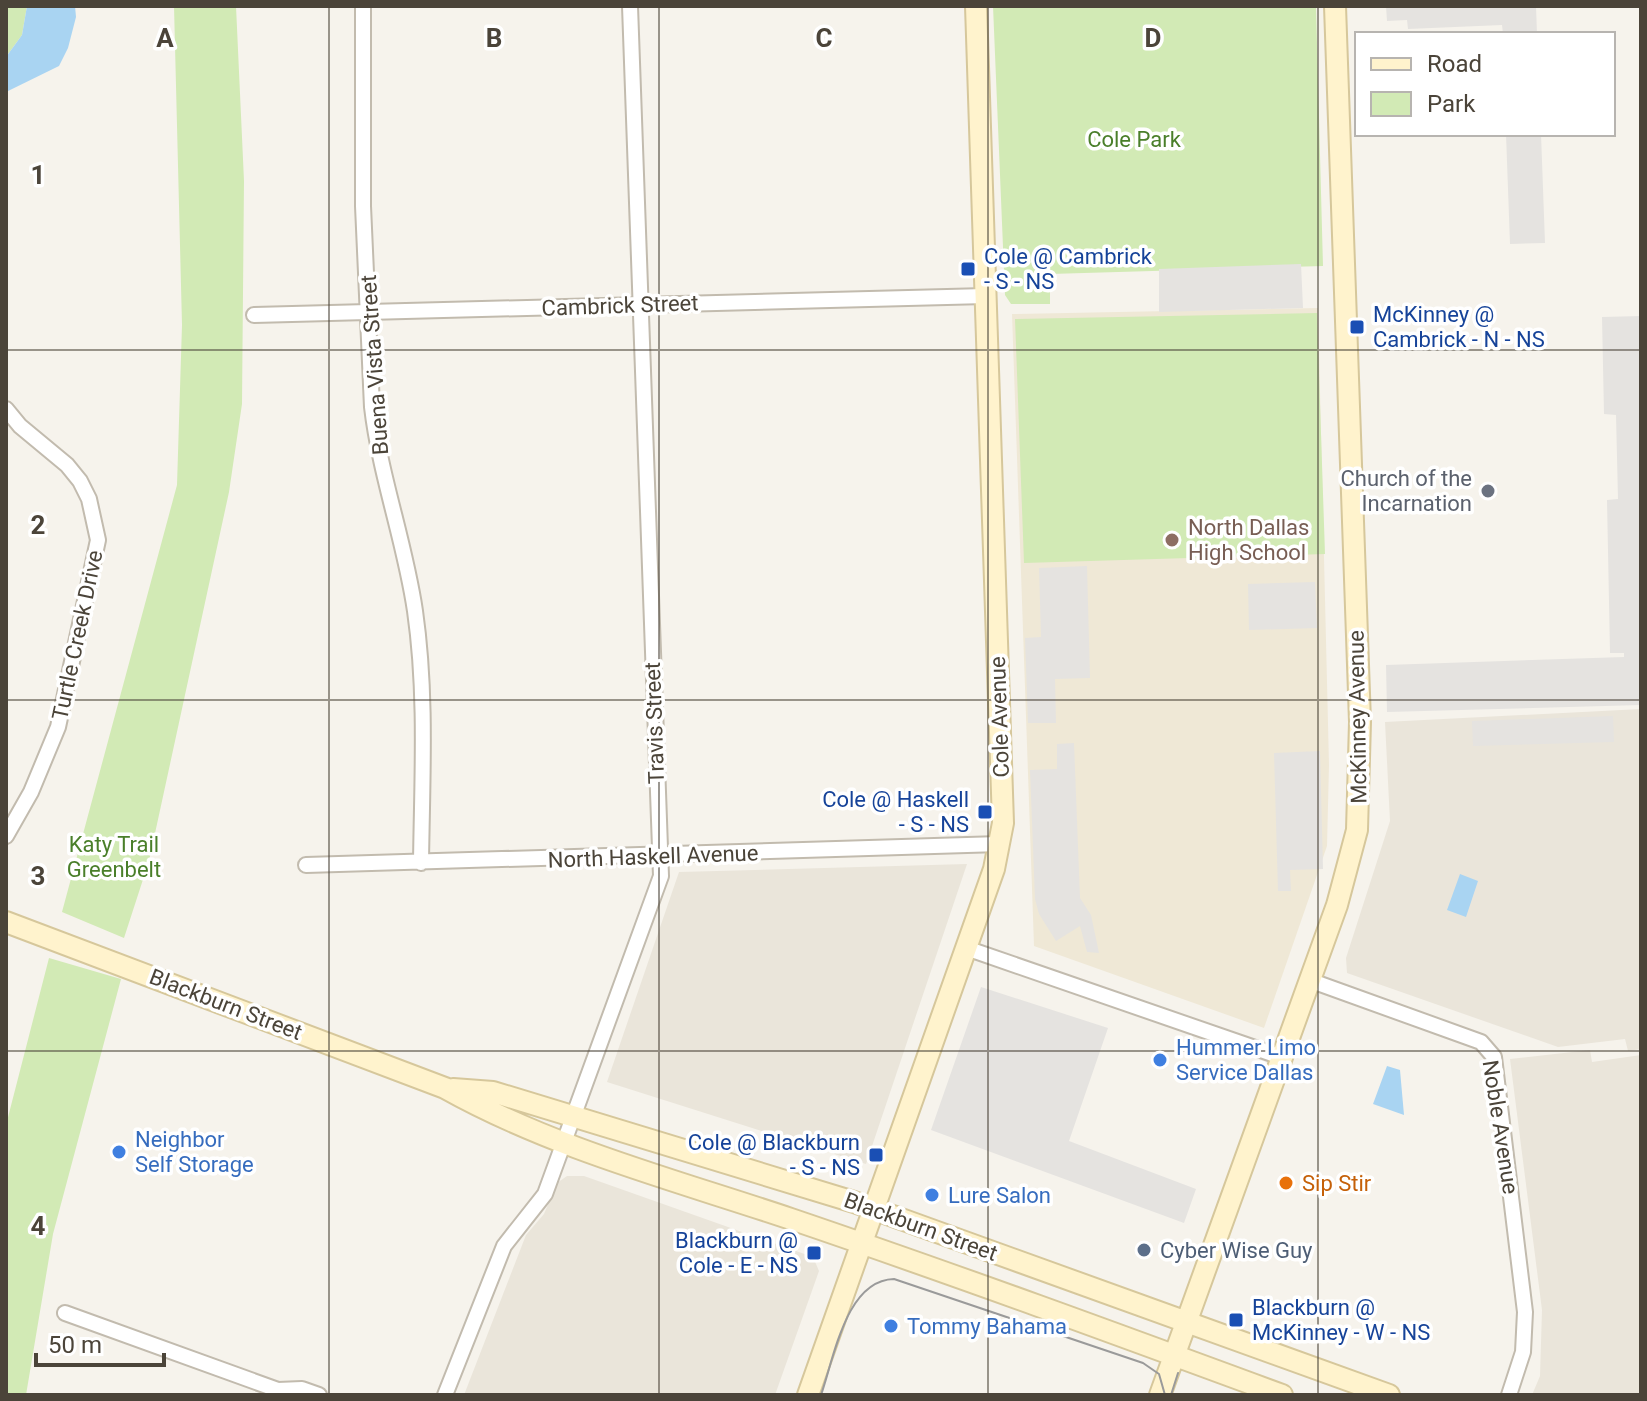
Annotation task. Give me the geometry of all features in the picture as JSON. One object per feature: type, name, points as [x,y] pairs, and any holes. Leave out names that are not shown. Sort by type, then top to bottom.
[{"type":"street","name":"Buena Vista Street","points":[[363,6],[363,206],[376,440],[415,610],[422,704],[421,863]]},
{"type":"street","name":"Travis Street","points":[[445,1395],[496,1262],[504,1246],[545,1194],[661,876],[630,6]]},
{"type":"street","name":"Cole Avenue","points":[[811,1394],[966,948],[1000,844],[1003,823],[976,6]]},
{"type":"street","name":"McKinney Avenue","points":[[1160,1395],[1350,861],[1359,801],[1360,722],[1335,6]]},
{"type":"street","name":"Cambrick Street","points":[[254,315],[986,296]]},
{"type":"street","name":"Turtle Creek Drive","points":[[6,409],[80,481],[89,499],[98,540],[58,727],[31,792],[6,836]]},
{"type":"street","name":"North Haskell Avenue","points":[[306,865],[1000,844]]},
{"type":"street","name":"Blackburn Street","points":[[6,922],[445,1088],[482,1109],[565,1142],[1175,1354],[1282,1395]]},
{"type":"street","points":[[966,948],[1281,1057]]},
{"type":"street","name":"Noble Avenue","points":[[1309,980],[1481,1042],[1494,1057],[1525,1312],[1523,1352],[1509,1395]]},
{"type":"street","name":"Blackburn Street","points":[[445,1088],[493,1092],[875,1209],[1389,1395]]},
{"type":"street","points":[[65,1313],[278,1390],[302,1389],[319,1395]]},
{"type":"shaded area","points":[[1386,6],[1536,6],[1537,32],[1503,32],[1502,25],[1408,29],[1407,20],[1387,21]]},
{"type":"shaded area","points":[[1506,136],[1541,136],[1545,243],[1510,244]]},
{"type":"shaded area","points":[[1301,264],[1303,308],[1159,312],[1159,269]]},
{"type":"shaded area","name":"North Dallas High School","points":[[1318,308],[1329,765],[1327,846],[1264,1028],[1034,946],[1012,314]]},
{"type":"shaded area","points":[[1641,316],[1641,705],[1387,712],[1386,665],[1624,657],[1624,653],[1610,653],[1607,500],[1618,499],[1616,415],[1604,414],[1602,317]]},
{"type":"shaded area","points":[[1087,566],[1090,678],[1055,679],[1056,723],[1028,723],[1025,638],[1041,637],[1039,568]]},
{"type":"shaded area","points":[[1315,582],[1317,628],[1249,630],[1248,584]]},
{"type":"shaded area","points":[[1641,709],[1641,1049],[1628,1051],[1625,1039],[1558,1047],[1347,973],[1346,958],[1390,821],[1385,722]]},
{"type":"shaded area","points":[[1613,716],[1614,742],[1473,746],[1472,721]]},
{"type":"shaded area","points":[[1074,743],[1080,898],[1091,915],[1099,953],[1087,952],[1080,926],[1056,941],[1039,914],[1035,899],[1030,770],[1057,769],[1057,744]]},
{"type":"shaded area","points":[[1320,751],[1323,869],[1290,870],[1291,891],[1278,891],[1274,753]]},
{"type":"shaded area","points":[[967,864],[866,1164],[607,1082],[679,872]]},
{"type":"shaded area","points":[[981,987],[1108,1028],[1069,1141],[1196,1189],[1184,1223],[931,1130]]},
{"type":"shaded area","points":[[1590,1050],[1592,1062],[1641,1055],[1641,1395],[1532,1395],[1540,1376],[1542,1310],[1510,1059]]},
{"type":"shaded area","points":[[567,1176],[584,1176],[813,1257],[819,1271],[775,1395],[464,1395],[526,1235],[544,1214],[557,1183]]},
{"type":"green space","points":[[6,6],[27,6],[22,35],[6,57]]},
{"type":"green space","name":"Katy Trail Greenbelt","points":[[174,6],[236,6],[244,181],[242,404],[229,492],[149,861],[124,938],[62,912],[177,485],[182,325]]},
{"type":"green space","name":"Cole Park","points":[[993,6],[1316,6],[1323,266],[1050,274],[1050,304],[1011,304],[1005,295]]},
{"type":"green space","points":[[1317,313],[1325,554],[1024,563],[1015,319]]},
{"type":"green space","points":[[49,958],[121,979],[53,1234],[26,1395],[6,1395],[6,1125]]},
{"type":"water","points":[[27,6],[75,6],[76,17],[68,48],[59,66],[6,92],[6,57],[22,35]]},
{"type":"water","points":[[1460,874],[1478,881],[1466,917],[1447,910]]},
{"type":"water","points":[[1387,1066],[1400,1070],[1404,1115],[1373,1104]]},
{"type":"tram line","points":[[821,1395],[837,1342],[853,1306],[864,1292],[878,1283],[894,1279],[1143,1363],[1159,1374],[1165,1395]]},
{"type":"tram line","points":[[1171,1395],[1178,1373]]},
{"type":"place","name":"Cole @ Cambrick - S - NS","points":[[968,269]]},
{"type":"place","name":"McKinney @ Cambrick - N - NS","points":[[1357,327]]},
{"type":"place","name":"Church of the Incarnation","points":[[1488,491]]},
{"type":"place","name":"North Dallas High School","points":[[1172,540]]},
{"type":"place","name":"Cole @ Haskell - S - NS","points":[[985,812]]},
{"type":"place","name":"Hummer Limo Service Dallas","points":[[1160,1060]]},
{"type":"place","name":"Neighbor Self Storage","points":[[119,1152]]},
{"type":"place","name":"Cole @ Blackburn - S - NS","points":[[876,1155]]},
{"type":"place","name":"Sip Stir","points":[[1286,1183]]},
{"type":"place","name":"Lure Salon","points":[[932,1195]]},
{"type":"place","name":"Cyber Wise Guy","points":[[1144,1250]]},
{"type":"place","name":"Blackburn @ Cole - E - NS","points":[[814,1253]]},
{"type":"place","name":"Blackburn @ McKinney - W - NS","points":[[1236,1320]]},
{"type":"place","name":"Tommy Bahama","points":[[891,1326]]}]
